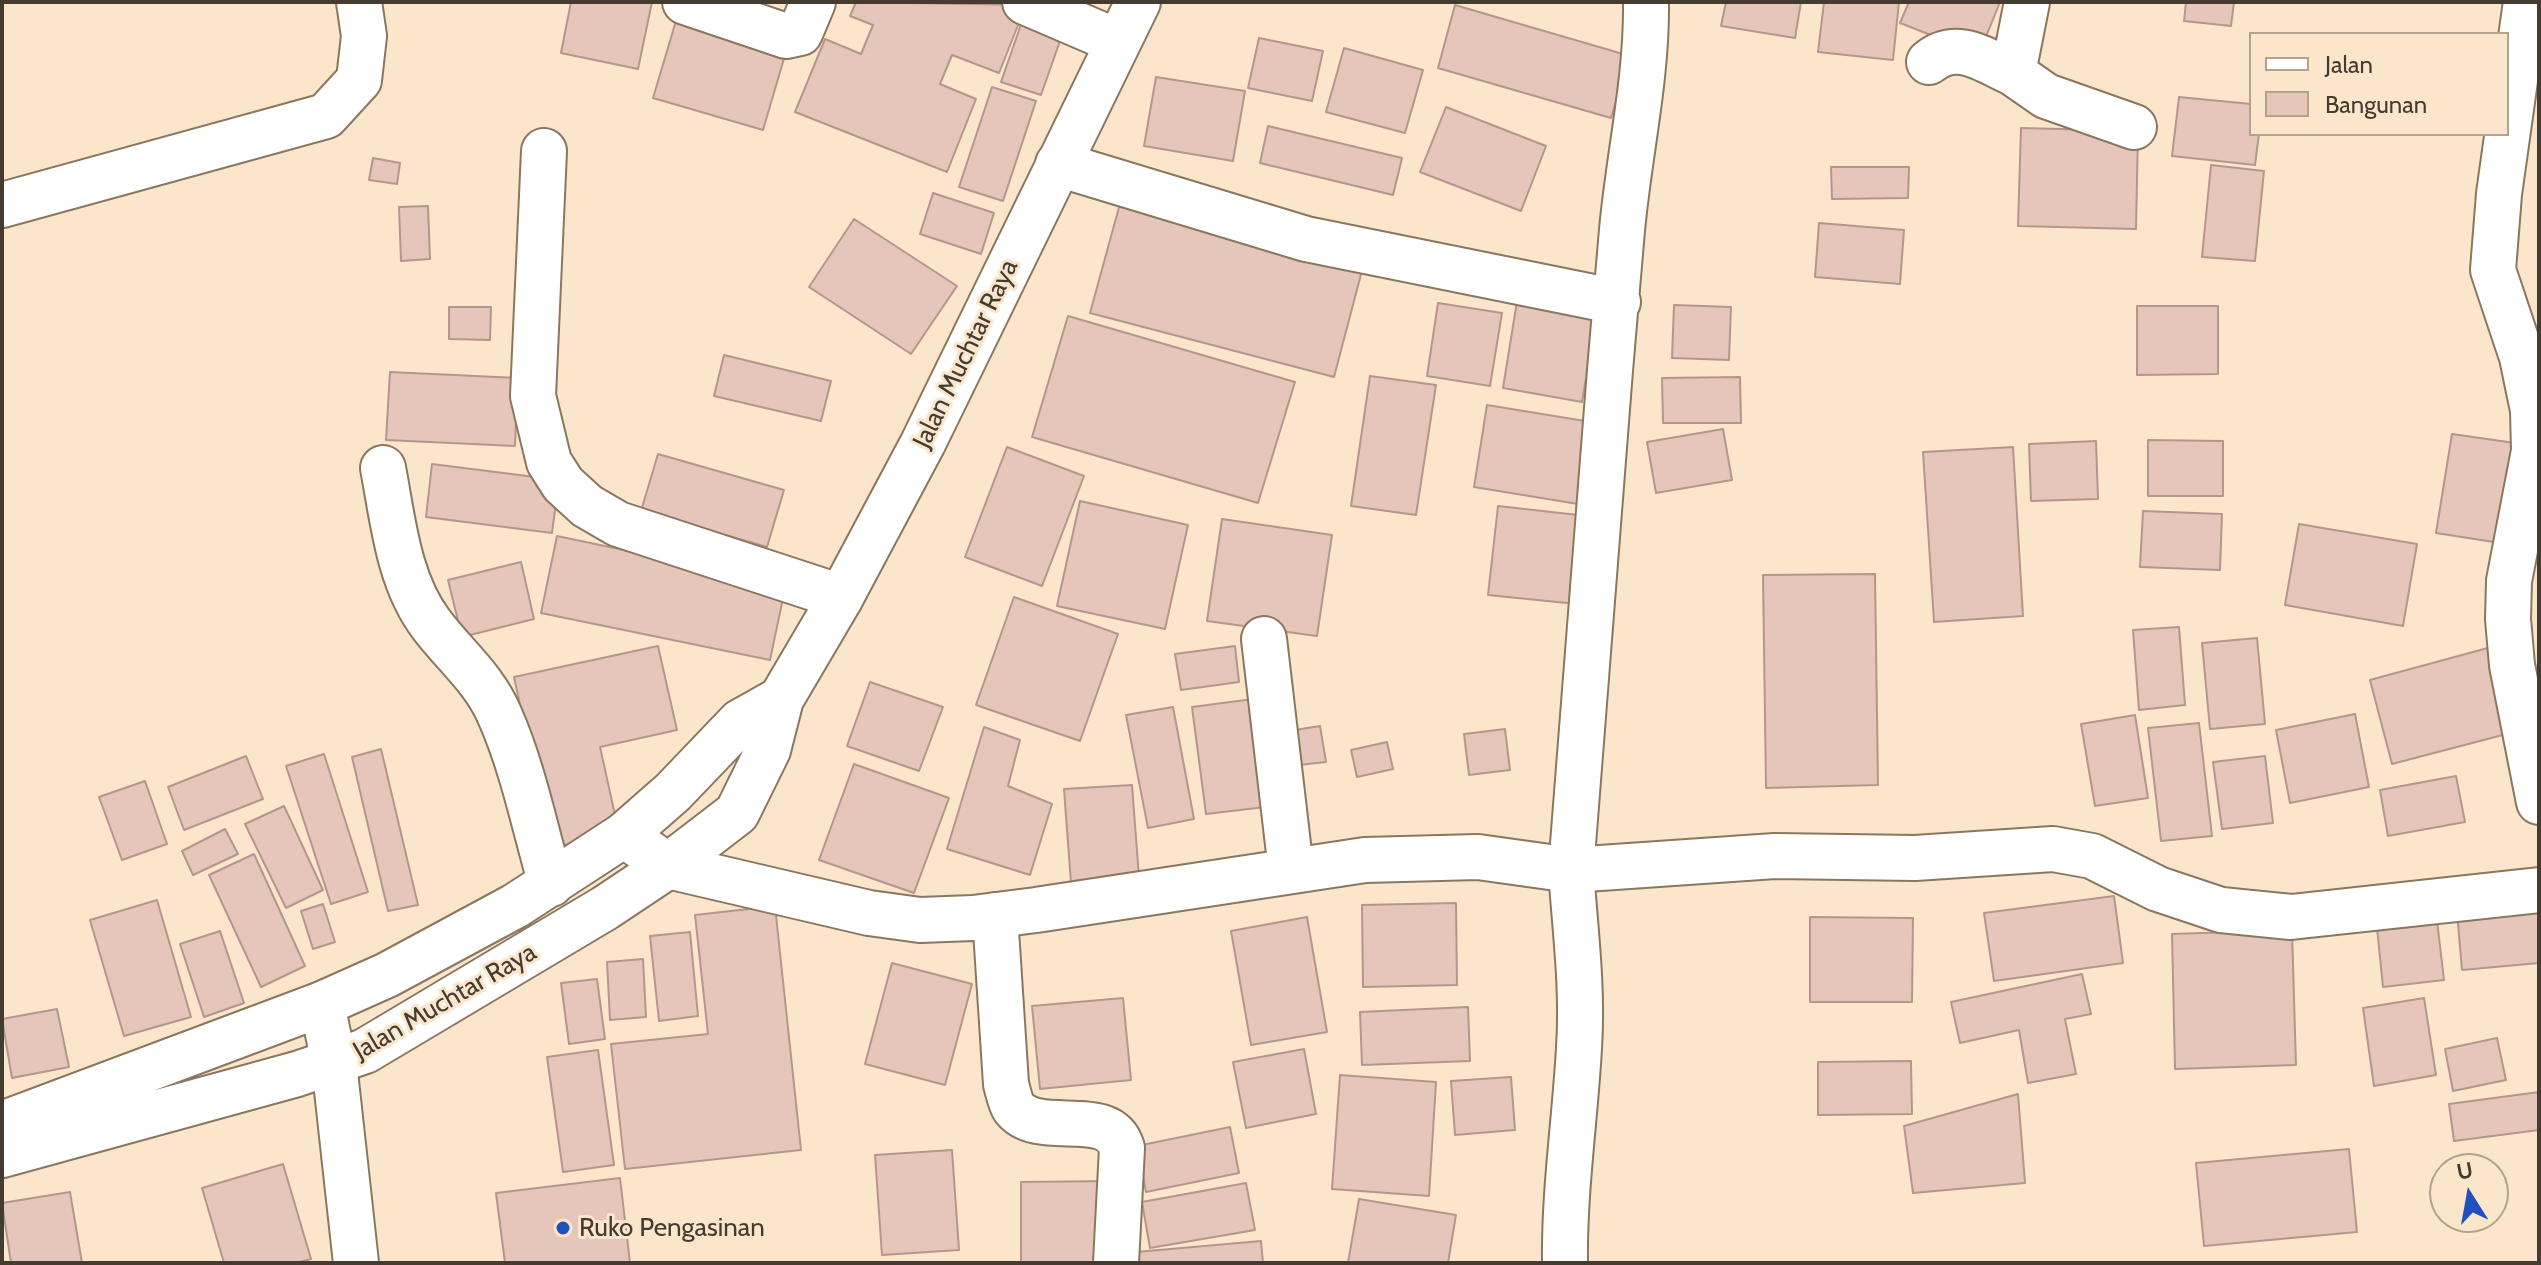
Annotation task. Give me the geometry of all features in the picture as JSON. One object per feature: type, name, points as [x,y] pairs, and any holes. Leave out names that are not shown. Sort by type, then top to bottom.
[{"type":"main road","points":[[2,205],[326,116],[359,80],[364,36],[359,2]]},
{"type":"main road","points":[[685,2],[786,36],[800,33],[813,2]]},
{"type":"main road","points":[[1025,2],[1116,41]]},
{"type":"main road","name":"Jalan Muchtar Raya","points":[[2,1155],[334,1063],[402,1030],[668,866],[737,813],[768,750],[781,699],[841,597],[961,369],[1116,41],[1138,2]]},
{"type":"main road","points":[[1565,1263],[1567,1181],[1580,1003],[1579,937],[1571,870],[1604,428],[1618,302],[1622,229],[1645,62],[1646,2]]},
{"type":"main road","points":[[2013,73],[2027,2]]},
{"type":"main road","points":[[2509,122],[2526,2]]},
{"type":"main road","points":[[1929,62],[1941,52],[1963,50],[2013,73],[2046,96],[2134,127]]},
{"type":"main road","points":[[2507,136],[2493,235],[2493,270],[2522,357],[2533,410],[2534,451],[2509,581],[2508,619],[2512,665],[2539,802]]},
{"type":"main road","points":[[544,151],[533,396],[549,462],[563,484],[587,506],[618,524],[841,597]]},
{"type":"main road","points":[[1058,164],[1306,239],[1618,302]]},
{"type":"main road","points":[[383,468],[399,552],[415,595],[430,623],[486,687],[501,717],[551,884]]},
{"type":"main road","points":[[1264,639],[1291,870]]},
{"type":"main road","name":"Jalan Muchtar Raya","points":[[2,1124],[322,1004],[387,975],[551,884],[624,835],[673,792],[740,722],[781,699]]},
{"type":"main road","points":[[624,835],[668,866],[869,913],[920,920],[995,915],[1365,860],[1478,857],[1571,870],[1775,856],[1915,858],[2053,849],[2092,856],[2158,889],[2221,910],[2291,917],[2539,890]]},
{"type":"main road","points":[[995,915],[1006,1084],[1013,1107],[1027,1119],[1105,1128],[1119,1138],[1122,1148],[1116,1263]]},
{"type":"main road","points":[[322,1004],[334,1063],[356,1263]]},
{"type":"building","points":[[571,2],[652,2],[638,69],[561,53]]},
{"type":"building","points":[[856,2],[1026,5],[999,73],[952,55],[940,84],[976,99],[947,172],[795,112],[825,39],[861,54],[873,25],[850,16]]},
{"type":"building","points":[[1726,2],[1801,2],[1795,38],[1721,26]]},
{"type":"building","points":[[1824,2],[1899,2],[1893,60],[1818,52]]},
{"type":"building","points":[[1909,2],[2000,2],[1979,54],[1900,23]]},
{"type":"building","points":[[2186,2],[2234,2],[2231,26],[2184,21]]},
{"type":"building","points":[[1455,5],[1630,56],[1611,118],[1438,68]]},
{"type":"building","points":[[1026,10],[1066,24],[1041,95],[1001,82]]},
{"type":"building","points":[[678,14],[788,45],[763,130],[653,98]]},
{"type":"building","points":[[1259,38],[1323,51],[1312,101],[1248,88]]},
{"type":"building","points":[[1344,48],[1423,70],[1405,133],[1326,112]]},
{"type":"building","points":[[1156,77],[1245,91],[1233,161],[1144,146]]},
{"type":"building","points":[[992,87],[1036,101],[1003,201],[959,187]]},
{"type":"building","points":[[2179,97],[2249,104],[2249,136],[2259,136],[2255,165],[2172,156]]},
{"type":"building","points":[[1446,107],[1546,146],[1521,211],[1420,172]]},
{"type":"building","points":[[1268,126],[1402,158],[1393,195],[1260,163]]},
{"type":"building","points":[[2021,128],[2138,131],[2136,229],[2018,226]]},
{"type":"building","points":[[373,158],[400,163],[397,184],[369,180]]},
{"type":"building","points":[[2211,165],[2264,171],[2255,261],[2202,257]]},
{"type":"building","points":[[1831,167],[1909,167],[1908,198],[1832,199]]},
{"type":"building","points":[[933,193],[994,213],[981,254],[920,234]]},
{"type":"building","points":[[1121,200],[1364,263],[1334,377],[1090,313]]},
{"type":"building","points":[[428,206],[430,259],[401,261],[399,207]]},
{"type":"building","points":[[854,219],[957,286],[911,354],[809,287]]},
{"type":"building","points":[[1819,223],[1904,230],[1900,284],[1815,277]]},
{"type":"building","points":[[1518,295],[1598,309],[1582,402],[1503,388]]},
{"type":"building","points":[[1438,303],[1502,313],[1490,386],[1427,376]]},
{"type":"building","points":[[1674,305],[1731,307],[1729,360],[1672,358]]},
{"type":"building","points":[[2137,306],[2218,306],[2218,374],[2137,375]]},
{"type":"building","points":[[449,307],[491,307],[490,340],[449,339]]},
{"type":"building","points":[[1068,316],[1295,382],[1258,503],[1032,437]]},
{"type":"building","points":[[724,355],[831,381],[821,421],[714,396]]},
{"type":"building","points":[[390,372],[518,378],[515,446],[386,440]]},
{"type":"building","points":[[1370,376],[1436,385],[1416,515],[1351,506]]},
{"type":"building","points":[[1740,377],[1741,423],[1663,423],[1662,378]]},
{"type":"building","points":[[1487,405],[1591,422],[1578,504],[1474,487]]},
{"type":"building","points":[[1723,429],[1732,480],[1656,493],[1647,442]]},
{"type":"building","points":[[2452,434],[2529,445],[2513,545],[2436,533]]},
{"type":"building","points":[[2148,440],[2223,441],[2223,496],[2148,496]]},
{"type":"building","points":[[2096,441],[2098,499],[2031,501],[2029,444]]},
{"type":"building","points":[[1007,447],[1084,476],[1042,586],[965,557]]},
{"type":"building","points":[[2013,447],[2023,616],[1934,622],[1923,452]]},
{"type":"building","points":[[658,454],[784,490],[767,547],[641,511]]},
{"type":"building","points":[[432,464],[559,480],[552,533],[426,517]]},
{"type":"building","points":[[1080,501],[1188,525],[1165,629],[1057,606]]},
{"type":"building","points":[[1498,506],[1596,517],[1586,605],[1488,595]]},
{"type":"building","points":[[2143,511],[2222,514],[2220,570],[2140,567]]},
{"type":"building","points":[[1222,519],[1332,535],[1317,636],[1207,621]]},
{"type":"building","points":[[2299,524],[2417,544],[2403,626],[2285,605]]},
{"type":"building","points":[[557,536],[786,584],[770,660],[541,613]]},
{"type":"building","points":[[521,562],[534,619],[462,637],[448,580]]},
{"type":"building","points":[[1875,574],[1878,785],[1766,788],[1763,575]]},
{"type":"building","points":[[1014,597],[1118,634],[1080,741],[976,705]]},
{"type":"building","points":[[2179,627],[2185,705],[2139,710],[2133,630]]},
{"type":"building","points":[[2257,638],[2265,724],[2210,729],[2202,643]]},
{"type":"building","points":[[658,646],[677,730],[600,747],[619,833],[551,848],[514,677]]},
{"type":"building","points":[[1235,646],[1239,682],[1181,690],[1175,654]]},
{"type":"building","points":[[2495,646],[2518,731],[2392,764],[2370,680]]},
{"type":"building","points":[[870,682],[943,707],[919,771],[847,746]]},
{"type":"building","points":[[1261,698],[1274,806],[1206,814],[1192,707]]},
{"type":"building","points":[[1173,707],[1194,819],[1148,828],[1126,715]]},
{"type":"building","points":[[2355,714],[2369,787],[2290,803],[2276,730]]},
{"type":"building","points":[[2135,715],[2148,798],[2095,806],[2081,724]]},
{"type":"building","points":[[2199,723],[2212,836],[2161,841],[2148,728]]},
{"type":"building","points":[[1320,726],[1326,762],[1299,765],[1295,730]]},
{"type":"building","points":[[984,727],[1020,740],[1008,786],[1052,804],[1030,875],[947,849]]},
{"type":"building","points":[[1505,729],[1510,770],[1469,775],[1464,734]]},
{"type":"building","points":[[1387,742],[1393,769],[1357,777],[1351,750]]},
{"type":"building","points":[[381,749],[418,905],[388,911],[352,757]]},
{"type":"building","points":[[324,754],[368,892],[331,904],[286,766]]},
{"type":"building","points":[[246,756],[263,799],[184,830],[168,787]]},
{"type":"building","points":[[2265,756],[2273,823],[2222,829],[2213,762]]},
{"type":"building","points":[[854,764],[949,798],[914,893],[819,860]]},
{"type":"building","points":[[2456,776],[2465,822],[2388,836],[2380,790]]},
{"type":"building","points":[[145,781],[167,844],[122,860],[99,797]]},
{"type":"building","points":[[1132,785],[1139,877],[1071,883],[1064,789]]},
{"type":"building","points":[[284,806],[323,890],[286,908],[245,824]]},
{"type":"building","points":[[225,829],[238,854],[193,875],[182,851]]},
{"type":"building","points":[[254,854],[305,966],[261,987],[209,875]]},
{"type":"building","points":[[2114,896],[2123,963],[1994,981],[1984,913]]},
{"type":"building","points":[[157,900],[191,1017],[124,1036],[90,920]]},
{"type":"building","points":[[1456,903],[1457,985],[1363,987],[1362,905]]},
{"type":"building","points":[[323,904],[335,942],[313,949],[301,911]]},
{"type":"building","points":[[775,906],[801,1150],[625,1169],[611,1044],[708,1034],[695,915]]},
{"type":"building","points":[[2539,906],[2539,963],[2462,970],[2457,912]]},
{"type":"building","points":[[2436,912],[2444,980],[2383,987],[2376,918]]},
{"type":"building","points":[[1307,917],[1327,1032],[1251,1045],[1231,931]]},
{"type":"building","points":[[1810,917],[1913,918],[1912,1002],[1810,1002]]},
{"type":"building","points":[[2292,930],[2296,1065],[2175,1069],[2172,934]]},
{"type":"building","points":[[220,931],[244,1003],[204,1017],[180,944]]},
{"type":"building","points":[[690,932],[698,1016],[659,1021],[650,936]]},
{"type":"building","points":[[643,959],[646,1017],[610,1020],[607,962]]},
{"type":"building","points":[[892,963],[972,984],[945,1085],[865,1064]]},
{"type":"building","points":[[2082,974],[2091,1014],[2065,1019],[2076,1074],[2028,1083],[2019,1030],[1960,1043],[1951,1002]]},
{"type":"building","points":[[597,979],[605,1039],[569,1044],[561,983]]},
{"type":"building","points":[[1123,998],[1131,1080],[1040,1089],[1032,1006]]},
{"type":"building","points":[[2424,998],[2436,1075],[2374,1086],[2363,1008]]},
{"type":"building","points":[[1468,1007],[1470,1061],[1362,1065],[1360,1012]]},
{"type":"building","points":[[57,1009],[69,1067],[12,1078],[2,1019]]},
{"type":"building","points":[[2497,1038],[2506,1080],[2453,1091],[2445,1049]]},
{"type":"building","points":[[1304,1049],[1316,1114],[1246,1128],[1233,1062]]},
{"type":"building","points":[[598,1050],[614,1165],[563,1172],[547,1057]]},
{"type":"building","points":[[1911,1061],[1912,1114],[1818,1115],[1818,1062]]},
{"type":"building","points":[[1340,1075],[1436,1082],[1429,1196],[1332,1189]]},
{"type":"building","points":[[1511,1077],[1515,1130],[1455,1135],[1451,1081]]},
{"type":"building","points":[[2539,1092],[2539,1130],[2454,1141],[2449,1104]]},
{"type":"building","points":[[2018,1094],[2025,1183],[1913,1193],[1904,1126]]},
{"type":"building","points":[[1230,1127],[1239,1173],[1146,1192],[1137,1146]]},
{"type":"building","points":[[2349,1149],[2357,1232],[2204,1246],[2196,1163]]},
{"type":"building","points":[[952,1150],[959,1250],[882,1255],[875,1155]]},
{"type":"building","points":[[283,1164],[311,1259],[296,1263],[224,1263],[202,1188]]},
{"type":"building","name":"Ruko Pengasinan","points":[[620,1178],[630,1263],[505,1263],[496,1193]]},
{"type":"building","points":[[1112,1181],[1113,1263],[1021,1263],[1021,1182]]},
{"type":"building","points":[[1246,1183],[1255,1230],[1150,1248],[1142,1202]]},
{"type":"building","points":[[70,1192],[82,1263],[11,1263],[2,1203]]},
{"type":"building","points":[[1359,1199],[1456,1215],[1448,1263],[1348,1263]]},
{"type":"building","points":[[1261,1241],[1263,1263],[1137,1263],[1136,1252]]},
{"type":"place","name":"Ruko Pengasinan","points":[[563,1228]]}]
